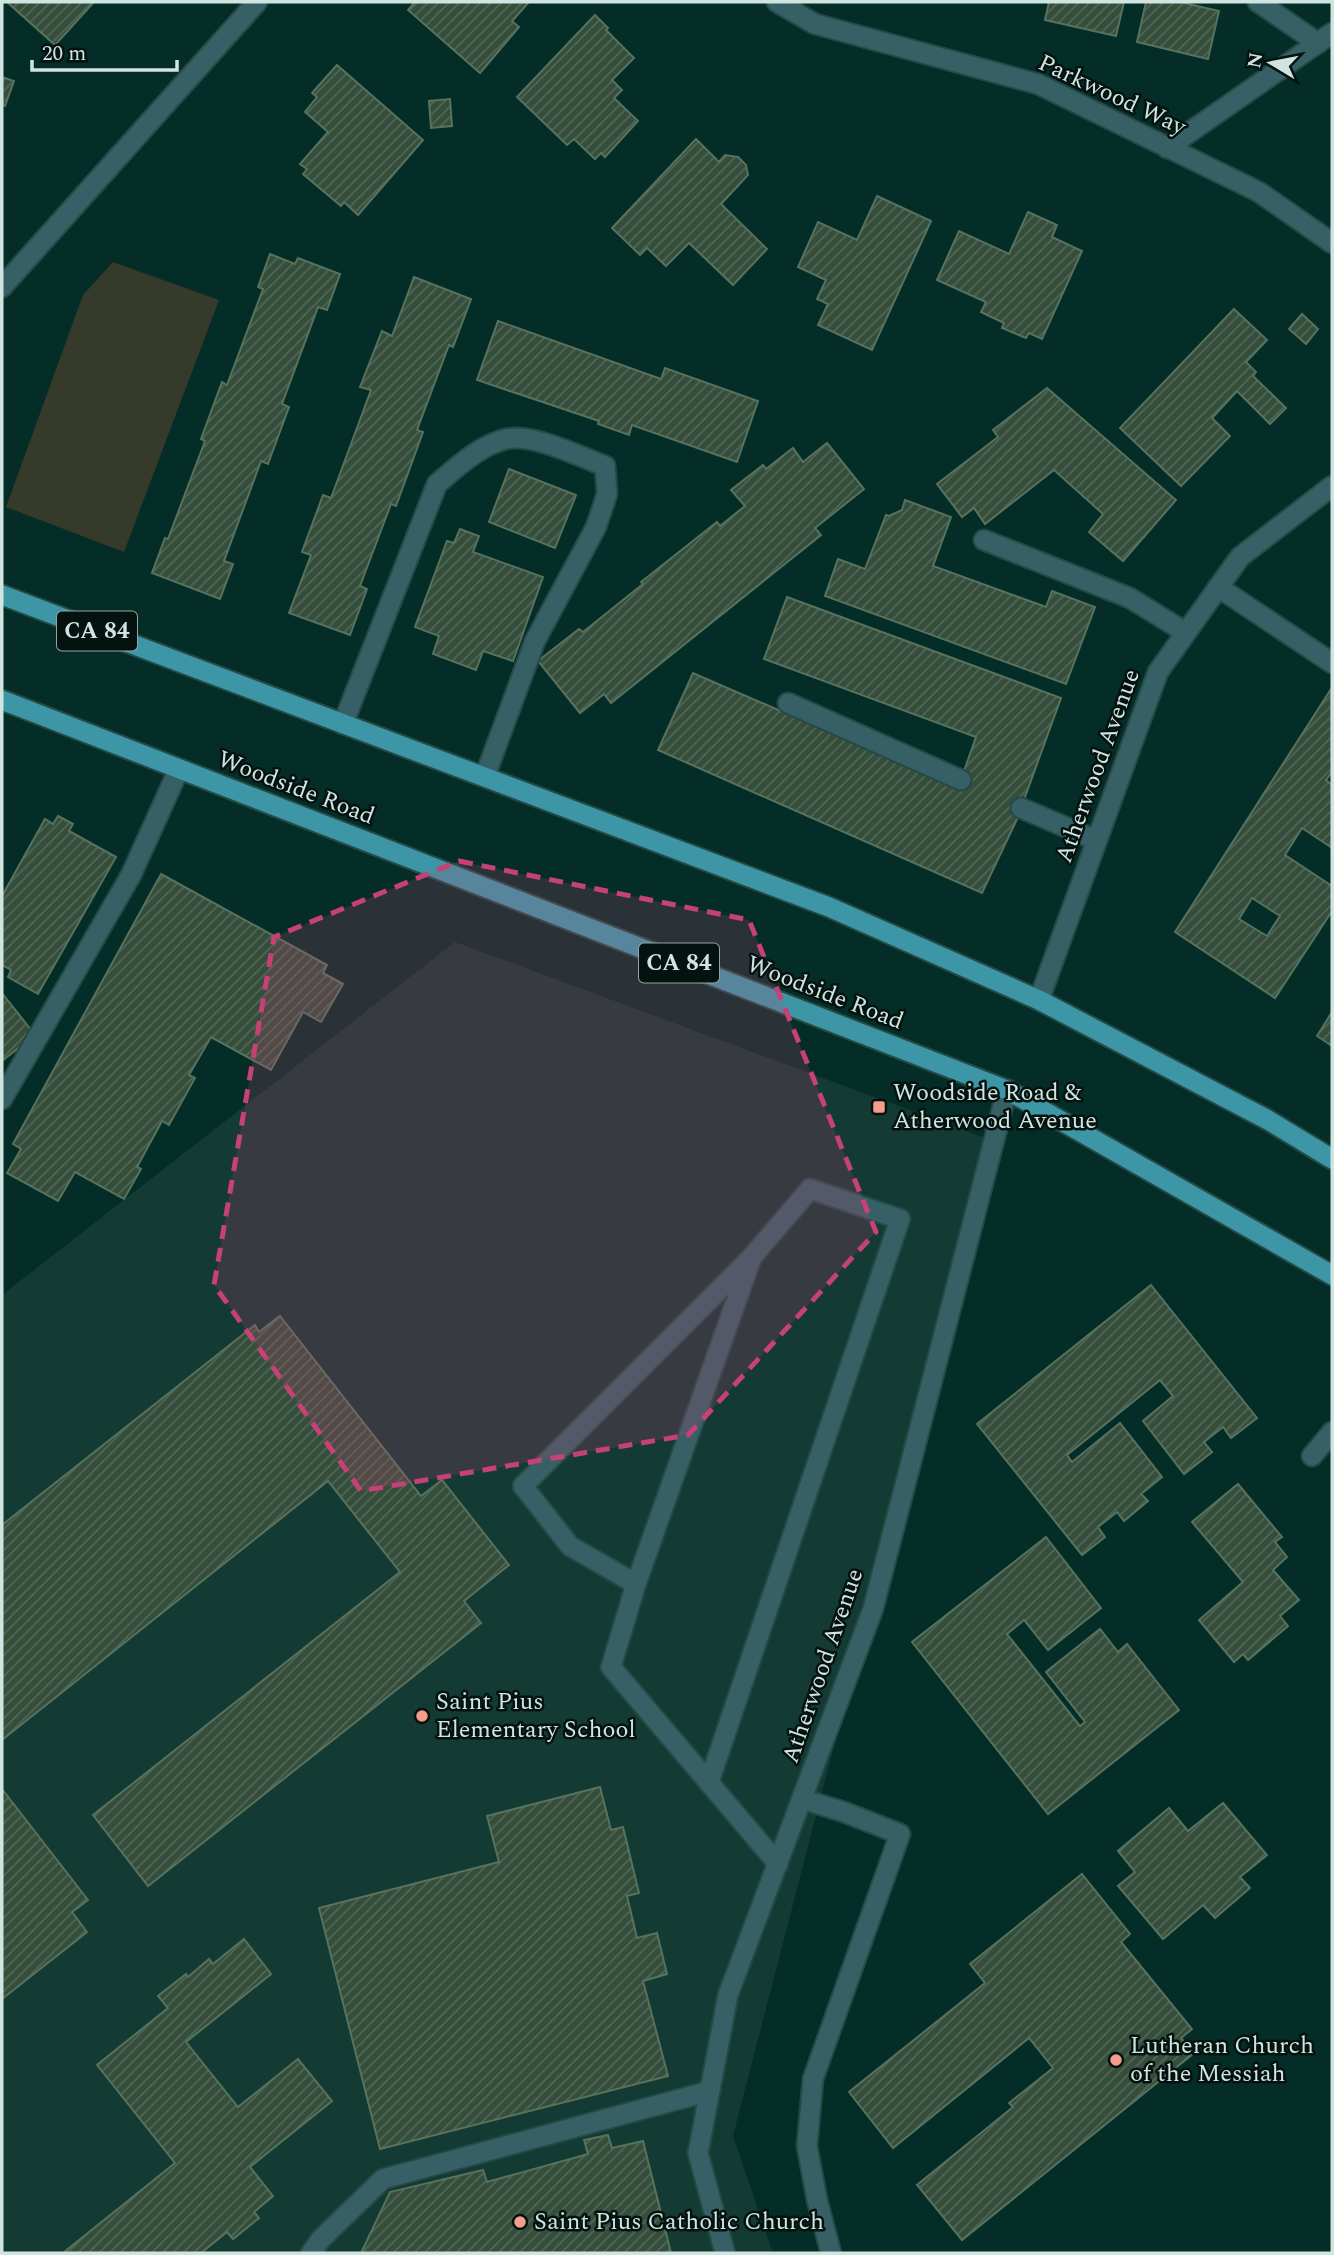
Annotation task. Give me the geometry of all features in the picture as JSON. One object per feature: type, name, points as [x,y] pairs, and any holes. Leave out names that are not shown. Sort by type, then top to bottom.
[{"type":"main road","name":"CA 84","points":[[2,595],[830,907],[1039,1000],[1268,1120],[1332,1159]]},
{"type":"main road","name":"Woodside Road","points":[[2,700],[1007,1090],[1332,1275]]},
{"type":"street","points":[[2,287],[257,2]]},
{"type":"street","name":"Parkwood Way","points":[[776,2],[815,24],[1038,84],[1259,192],[1332,243]]},
{"type":"street","points":[[1167,148],[1325,38],[1258,2]]},
{"type":"street","points":[[343,724],[437,484],[463,461],[507,439],[545,443],[605,466],[607,494],[596,527],[535,641],[485,776]]},
{"type":"street","name":"Atherwood Avenue","points":[[1039,1000],[1158,672],[1240,557],[1332,486]]},
{"type":"street","points":[[984,540],[1130,598],[1185,632]]},
{"type":"street","points":[[1218,587],[1332,663]]},
{"type":"street","points":[[788,703],[961,780]]},
{"type":"street","points":[[2,1099],[131,875],[179,769]]},
{"type":"street","points":[[1021,808],[1096,840]]},
{"type":"street","name":"Atherwood Avenue","points":[[725,2253],[698,2153],[729,1995],[873,1609],[1007,1090]]},
{"type":"street","points":[[636,1584],[570,1546],[523,1486],[751,1258],[810,1189],[900,1219],[709,1782]]},
{"type":"street","points":[[751,1258],[636,1584],[611,1667],[778,1864]]},
{"type":"street","points":[[1312,1457],[1332,1432]]},
{"type":"street","points":[[802,1799],[900,1834],[813,2079],[807,2146],[831,2253]]},
{"type":"street","points":[[311,2253],[321,2239],[383,2179],[710,2091]]},
{"type":"highlighted area","points":[[459,861],[749,920],[876,1232],[688,1435],[361,1491],[214,1285],[274,937]]},
{"type":"shaded area","name":"Saint Pius Elementary School","points":[[455,942],[991,1140],[733,2136],[773,2253],[2,2253],[2,1295]]},
{"type":"green space","points":[[113,262],[219,300],[124,552],[6,507],[83,295]]},
{"type":"building","points":[[7,2],[94,2],[55,45]]},
{"type":"building","points":[[415,2],[529,2],[512,21],[519,27],[480,73],[408,10]]},
{"type":"building","points":[[1049,2],[1124,2],[1116,36],[1045,20]]},
{"type":"building","points":[[1146,2],[1180,2],[1219,11],[1208,59],[1137,42]]},
{"type":"building","points":[[595,15],[634,58],[612,80],[622,90],[614,98],[638,121],[605,157],[601,153],[595,159],[574,139],[567,145],[517,97]]},
{"type":"building","points":[[337,65],[423,140],[358,215],[344,202],[341,206],[303,174],[307,169],[300,164],[328,132],[305,112],[317,97],[312,93]]},
{"type":"building","points":[[2,77],[14,81],[5,106],[2,104]]},
{"type":"building","points":[[450,99],[452,126],[431,128],[429,101]]},
{"type":"building","points":[[696,139],[719,162],[725,155],[738,157],[746,165],[748,175],[721,204],[767,249],[733,285],[689,243],[666,266],[647,248],[640,255],[612,228]]},
{"type":"building","points":[[877,196],[931,221],[872,350],[818,325],[828,304],[817,299],[826,280],[798,267],[818,222],[857,240]]},
{"type":"building","points":[[1028,212],[1057,225],[1052,237],[1082,251],[1042,339],[1029,333],[1026,338],[1002,328],[1004,323],[981,312],[986,302],[937,280],[959,231],[1009,254]]},
{"type":"building","points":[[270,254],[295,264],[298,258],[340,274],[327,310],[318,307],[282,404],[289,407],[268,464],[261,461],[224,561],[233,564],[220,599],[152,573],[165,538],[168,539],[205,441],[201,439],[222,382],[227,385],[263,289],[258,287]]},
{"type":"building","points":[[414,277],[471,299],[453,347],[449,345],[417,430],[423,432],[396,506],[391,504],[360,586],[367,589],[350,635],[289,613],[311,555],[302,552],[323,495],[331,498],[371,390],[360,387],[382,331],[392,336]]},
{"type":"building","points":[[1234,309],[1267,340],[1246,362],[1256,372],[1253,376],[1286,408],[1270,424],[1237,391],[1212,418],[1230,436],[1181,486],[1120,428]]},
{"type":"building","points":[[1302,314],[1318,329],[1306,344],[1289,329]]},
{"type":"building","points":[[498,321],[661,379],[665,368],[758,401],[737,462],[632,425],[629,435],[598,424],[599,421],[477,380]]},
{"type":"building","points":[[1047,388],[1176,500],[1123,561],[1089,532],[1103,514],[1054,470],[985,524],[974,508],[962,517],[937,484],[998,437],[993,430]]},
{"type":"building","points":[[827,443],[864,489],[815,528],[821,535],[611,703],[604,694],[580,713],[538,661],[579,629],[583,632],[717,522],[720,526],[745,506],[731,490],[763,465],[766,469],[793,448],[803,462]]},
{"type":"building","points":[[509,469],[576,495],[555,548],[489,522]]},
{"type":"building","points":[[905,500],[951,517],[933,566],[1046,607],[1052,591],[1095,607],[1066,684],[825,596],[838,559],[865,569],[886,515],[902,510]]},
{"type":"building","points":[[460,529],[479,536],[473,552],[543,577],[513,661],[483,651],[476,670],[433,654],[439,636],[415,627],[447,541],[454,543]]},
{"type":"building","points":[[787,597],[1061,698],[1017,819],[982,893],[658,750],[693,673],[958,788],[976,737],[764,659]]},
{"type":"building","points":[[1331,689],[1332,772],[1326,780],[1332,785],[1332,848],[1302,828],[1285,855],[1332,886],[1332,911],[1275,998],[1175,932]],"holes":[[[1252,898],[1280,916],[1267,936],[1239,919]]]},
{"type":"building","points":[[58,816],[73,824],[69,831],[116,857],[38,994],[8,977],[11,970],[2,965],[2,896],[45,819],[53,824]]},
{"type":"building","points":[[161,874],[327,965],[323,973],[343,984],[321,1022],[303,1012],[271,1070],[211,1037],[189,1075],[195,1078],[169,1125],[162,1121],[137,1167],[141,1169],[124,1199],[75,1172],[58,1201],[7,1173],[21,1149],[13,1144]]},
{"type":"building","points":[[2,993],[35,1035],[2,1061]]},
{"type":"building","points":[[1332,1012],[1332,1046],[1317,1036]]},
{"type":"building","points":[[1151,1285],[1257,1418],[1231,1438],[1223,1427],[1204,1442],[1212,1452],[1184,1474],[1143,1421],[1173,1396],[1160,1380],[1067,1455],[1072,1462],[1120,1423],[1162,1477],[1141,1494],[1148,1501],[1124,1521],[1117,1512],[1098,1527],[1105,1537],[1082,1555],[977,1424]]},
{"type":"building","points":[[280,1316],[421,1496],[442,1480],[509,1565],[464,1601],[481,1623],[148,1886],[93,1815],[400,1572],[328,1481],[2,1740],[2,1525],[255,1325],[259,1332]]},
{"type":"building","points":[[1238,1484],[1282,1537],[1275,1542],[1287,1557],[1273,1570],[1299,1600],[1280,1616],[1288,1626],[1248,1660],[1243,1654],[1234,1662],[1199,1620],[1243,1582],[1192,1522]]},
{"type":"building","points":[[1046,1537],[1101,1608],[1048,1650],[1024,1620],[1007,1634],[1080,1726],[1085,1722],[1046,1672],[1100,1629],[1118,1652],[1127,1644],[1179,1710],[1048,1814],[912,1642]]},
{"type":"building","points":[[600,1787],[611,1830],[623,1827],[639,1893],[627,1896],[637,1938],[657,1933],[667,1974],[643,1981],[668,2076],[380,2149],[319,1908],[499,1862],[487,1816]]},
{"type":"building","points":[[2,1789],[88,1900],[72,1912],[87,1932],[2,1999]]},
{"type":"building","points":[[1223,1803],[1267,1855],[1240,1877],[1250,1888],[1215,1918],[1203,1905],[1163,1939],[1118,1886],[1135,1872],[1118,1851],[1169,1808],[1188,1831]]},
{"type":"building","name":"Lutheran Church of the Messiah","points":[[1082,1874],[1130,1934],[1121,1942],[1192,2029],[1181,2038],[1194,2053],[962,2240],[917,2185],[1013,2107],[1009,2103],[1053,2068],[1029,2038],[893,2148],[849,2092],[985,1983],[970,1964]]},
{"type":"building","points":[[244,1939],[271,1974],[186,2042],[238,2107],[298,2059],[332,2101],[250,2167],[273,2196],[254,2212],[259,2218],[233,2239],[227,2232],[201,2253],[63,2253],[175,2163],[97,2065],[168,2008],[158,1996],[186,1974],[188,1977],[209,1959],[213,1964]]},
{"type":"building","name":"Saint Pius Catholic Church","points":[[608,2135],[612,2148],[643,2141],[671,2253],[361,2253],[390,2192],[483,2170],[487,2182],[588,2154],[584,2140]]},
{"type":"place","name":"Woodside Road & Atherwood Avenue","points":[[879,1107]]},
{"type":"place","name":"Saint Pius Elementary School","points":[[422,1716]]},
{"type":"place","name":"Lutheran Church of the Messiah","points":[[1116,2060]]},
{"type":"place","name":"Saint Pius Catholic Church","points":[[520,2222]]}]
